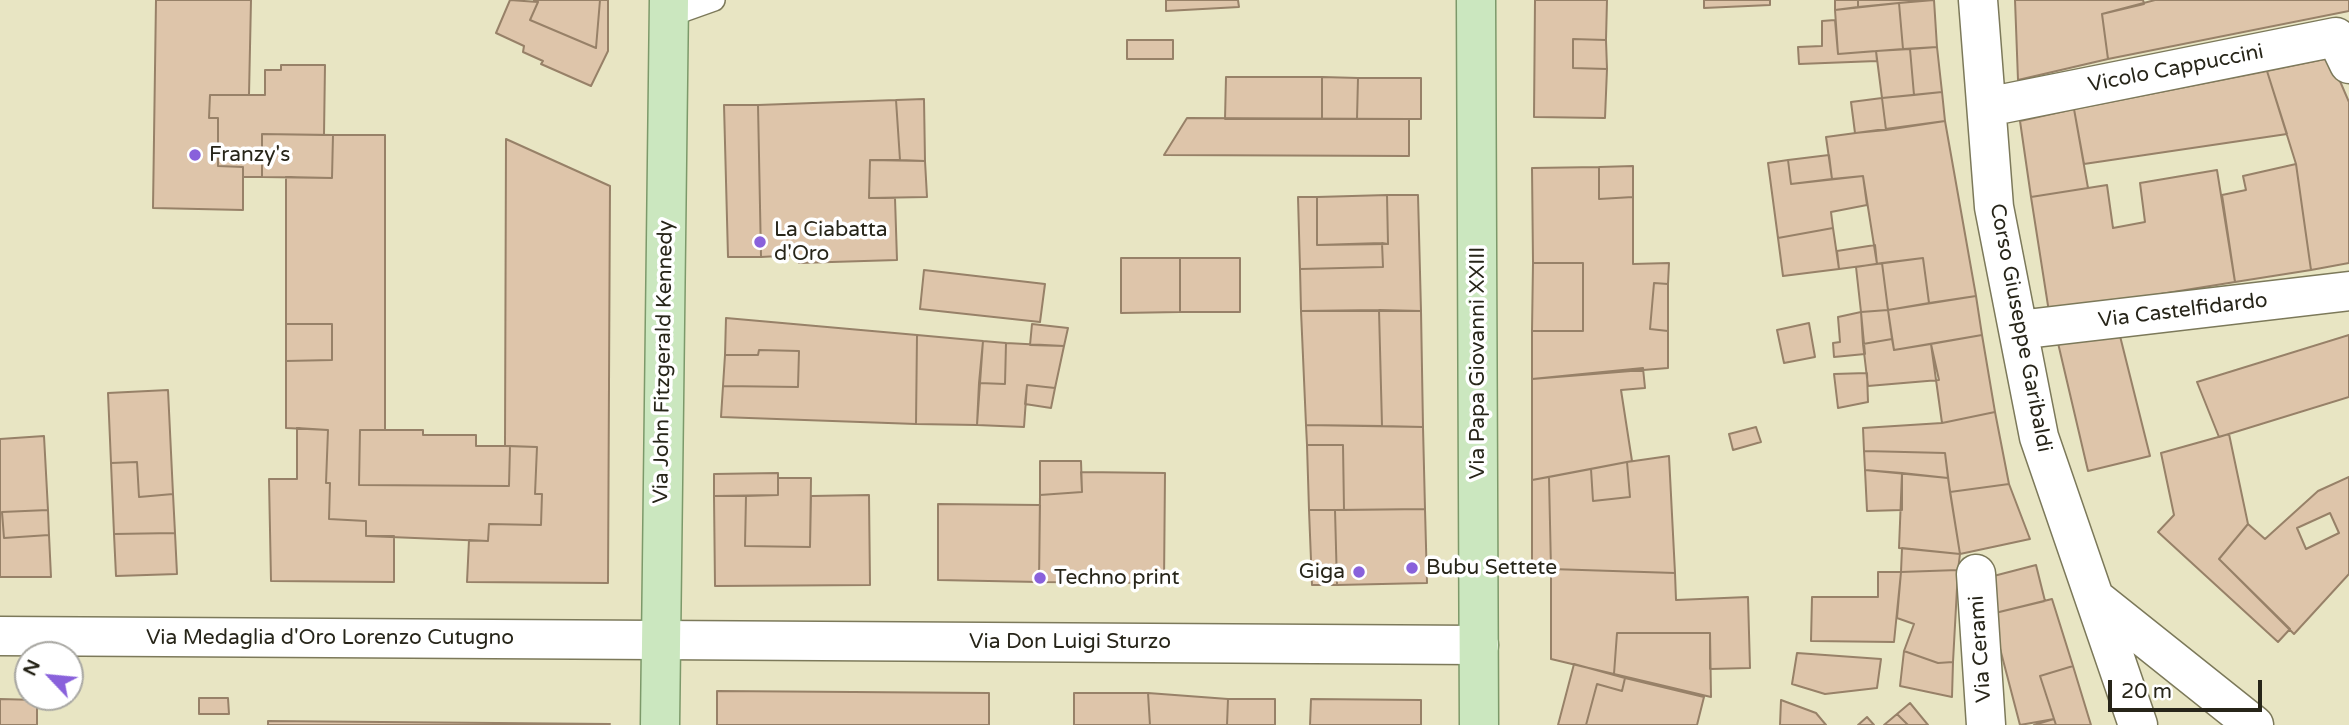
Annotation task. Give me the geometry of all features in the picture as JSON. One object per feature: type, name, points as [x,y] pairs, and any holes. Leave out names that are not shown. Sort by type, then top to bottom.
[{"type":"main road","name":"Via Papa Giovanni XXIII","points":[[1476,0],[1479,725]]},
{"type":"main road","name":"Via John Fitzgerald Kennedy","points":[[660,725],[669,8]]},
{"type":"street","name":"Corso Giuseppe Garibaldi","points":[[1978,0],[1994,206],[2039,437],[2138,725]]},
{"type":"street","name":"Vicolo Cappuccini","points":[[1987,107],[2336,37],[2349,64]]},
{"type":"street","name":"Via Castelfidardo","points":[[2018,330],[2349,291]]},
{"type":"street","name":"Via Cerami","points":[[1976,574],[1986,725]]},
{"type":"street","points":[[2096,600],[2254,725]]},
{"type":"street","name":"Via Medaglia d'Oro Lorenzo Cutugno","points":[[0,636],[660,639]]},
{"type":"street","name":"Via Don Luigi Sturzo","points":[[660,639],[1479,645]]},
{"type":"lane","points":[[669,8],[714,0]]},
{"type":"building","points":[[156,0],[251,0],[249,95],[210,95],[209,118],[218,118],[218,166],[243,167],[243,210],[153,208]]},
{"type":"building","points":[[510,0],[538,2],[530,20],[596,48],[600,0],[608,0],[608,51],[591,86],[541,64],[543,61],[523,52],[524,46],[496,33]]},
{"type":"building","points":[[534,0],[600,0],[596,48],[530,20],[538,2]]},
{"type":"building","points":[[1166,0],[1238,0],[1239,7],[1166,11]]},
{"type":"building","points":[[1535,0],[1607,0],[1606,40],[1573,39],[1573,68],[1607,69],[1605,118],[1534,117]]},
{"type":"building","points":[[1704,0],[1770,0],[1770,5],[1704,8]]},
{"type":"building","points":[[1835,0],[1858,0],[1858,7],[1835,10]]},
{"type":"building","points":[[1858,0],[1929,0],[1858,7]]},
{"type":"building","points":[[1934,0],[1937,47],[1903,49],[1899,3]]},
{"type":"building","points":[[2015,0],[2143,0],[2144,4],[2102,14],[2108,59],[2018,80]]},
{"type":"building","points":[[2155,0],[2349,0],[2349,11],[2108,59],[2102,14]]},
{"type":"building","points":[[1899,3],[1903,49],[1838,54],[1835,10]]},
{"type":"building","points":[[1835,20],[1838,54],[1876,51],[1877,61],[1799,64],[1798,47],[1822,46],[1822,21]]},
{"type":"building","points":[[1573,39],[1606,40],[1607,69],[1573,68]]},
{"type":"building","points":[[1127,40],[1173,40],[1173,59],[1127,59]]},
{"type":"building","points":[[1937,47],[1942,92],[1914,95],[1910,49]]},
{"type":"building","points":[[1910,49],[1914,95],[1882,98],[1876,51]]},
{"type":"building","points":[[2330,58],[2349,102],[2349,263],[2311,270],[2296,164],[2267,71]]},
{"type":"building","points":[[281,65],[325,65],[324,135],[262,134],[262,177],[243,177],[243,167],[218,166],[218,118],[209,118],[210,95],[265,95],[265,70],[281,70]]},
{"type":"building","points":[[2267,71],[2287,134],[2084,164],[2074,109]]},
{"type":"building","points":[[1226,77],[1322,77],[1322,119],[1225,119]]},
{"type":"building","points":[[1322,77],[1358,78],[1357,119],[1322,119]]},
{"type":"building","points":[[1358,78],[1421,78],[1421,119],[1357,119]]},
{"type":"building","points":[[1942,92],[1945,121],[1886,130],[1882,98]]},
{"type":"building","points":[[1882,98],[1886,130],[1855,133],[1851,102]]},
{"type":"building","points":[[924,99],[925,161],[900,160],[896,100]]},
{"type":"building","points":[[896,100],[900,160],[870,160],[869,198],[895,198],[897,260],[799,263],[798,255],[761,257],[758,105]]},
{"type":"building","points":[[724,105],[758,105],[761,257],[728,257]]},
{"type":"building","points":[[2074,109],[2088,188],[2031,197],[2020,121]]},
{"type":"building","points":[[1187,118],[1409,119],[1409,156],[1164,155]]},
{"type":"building","points":[[1945,121],[1976,296],[1929,303],[1923,258],[1877,264],[1863,176],[1832,179],[1826,137]]},
{"type":"building","points":[[262,134],[333,135],[332,178],[262,177]]},
{"type":"building","points":[[333,135],[385,135],[385,430],[360,430],[359,485],[509,486],[510,446],[537,447],[535,494],[542,494],[541,525],[489,524],[488,541],[366,536],[366,521],[329,519],[330,483],[326,483],[328,430],[286,428],[286,361],[332,360],[332,324],[286,324],[286,177],[332,178]]},
{"type":"building","points":[[506,139],[610,186],[608,583],[467,582],[469,540],[488,541],[489,524],[541,525],[542,494],[535,494],[537,447],[505,446]]},
{"type":"building","points":[[1829,155],[1832,179],[1791,184],[1788,160]]},
{"type":"building","points":[[870,160],[925,161],[927,197],[869,198]]},
{"type":"building","points":[[1788,160],[1791,184],[1863,176],[1867,205],[1831,212],[1833,228],[1778,238],[1768,163]]},
{"type":"building","points":[[2296,164],[2311,270],[2235,282],[2222,195],[2246,190],[2243,176]]},
{"type":"building","points":[[1633,166],[1633,197],[1599,199],[1599,167]]},
{"type":"building","points":[[1599,167],[1599,199],[1633,197],[1633,264],[1669,263],[1668,284],[1654,283],[1650,329],[1668,331],[1668,368],[1532,379],[1532,331],[1583,331],[1583,263],[1533,263],[1532,168]]},
{"type":"building","points":[[2217,170],[2235,282],[2049,312],[2031,197],[2107,185],[2113,228],[2145,222],[2140,183]]},
{"type":"building","points":[[1387,195],[1388,244],[1317,245],[1317,197]]},
{"type":"building","points":[[1387,195],[1418,195],[1421,311],[1301,311],[1300,269],[1383,267],[1382,243],[1388,244]]},
{"type":"building","points":[[1298,197],[1317,197],[1317,245],[1382,243],[1383,267],[1300,269]]},
{"type":"building","points":[[1833,228],[1839,269],[1783,276],[1778,238]]},
{"type":"building","points":[[1875,245],[1877,264],[1839,269],[1837,251]]},
{"type":"building","points":[[1121,258],[1180,258],[1180,312],[1121,313]]},
{"type":"building","points":[[1180,258],[1240,258],[1240,312],[1180,312]]},
{"type":"building","points":[[1923,258],[1929,303],[1888,310],[1882,263]]},
{"type":"building","points":[[1533,263],[1583,263],[1583,331],[1532,331]]},
{"type":"building","points":[[1882,263],[1888,310],[1861,312],[1856,267]]},
{"type":"building","points":[[924,270],[1045,284],[1040,322],[920,309]]},
{"type":"building","points":[[1654,283],[1668,284],[1668,331],[1650,329]]},
{"type":"building","points":[[1976,296],[1982,335],[1894,350],[1888,310]]},
{"type":"building","points":[[1379,310],[1421,311],[1423,427],[1382,426]]},
{"type":"building","points":[[1379,310],[1382,426],[1306,425],[1301,311]]},
{"type":"building","points":[[1888,310],[1892,339],[1863,344],[1861,312]]},
{"type":"building","points":[[1861,312],[1865,354],[1834,357],[1833,343],[1840,342],[1838,317]]},
{"type":"building","points":[[726,318],[917,335],[916,424],[721,417],[723,386],[798,387],[799,351],[759,350],[758,355],[725,355]]},
{"type":"building","points":[[1809,323],[1815,357],[1784,363],[1777,330]]},
{"type":"building","points":[[286,324],[332,324],[332,360],[286,361]]},
{"type":"building","points":[[1032,324],[1068,328],[1064,346],[1030,345]]},
{"type":"building","points":[[2118,328],[2150,456],[2088,471],[2058,343]]},
{"type":"building","points":[[917,335],[983,341],[977,425],[916,424]]},
{"type":"building","points":[[1982,335],[1995,412],[1942,423],[1931,344]]},
{"type":"building","points":[[2349,335],[2349,397],[2219,437],[2197,382]]},
{"type":"building","points":[[1892,339],[1894,350],[1931,344],[1939,380],[1868,386],[1863,344]]},
{"type":"building","points":[[983,341],[1006,343],[1005,384],[979,383]]},
{"type":"building","points":[[1006,343],[1064,346],[1055,388],[1027,385],[1024,427],[977,425],[979,383],[1005,384]]},
{"type":"building","points":[[759,350],[799,351],[798,387],[723,386],[725,355],[758,355]]},
{"type":"building","points":[[1643,368],[1645,388],[1621,390],[1632,461],[1532,480],[1532,379]]},
{"type":"building","points":[[1867,373],[1868,402],[1838,408],[1834,374]]},
{"type":"building","points":[[1027,385],[1055,388],[1051,408],[1025,404]]},
{"type":"building","points":[[168,390],[173,494],[139,497],[137,462],[111,463],[108,393]]},
{"type":"building","points":[[1995,412],[2009,484],[1950,492],[1945,453],[1864,451],[1863,428],[1942,423]]},
{"type":"building","points":[[1306,425],[1423,427],[1425,509],[1344,510],[1343,445],[1307,445]]},
{"type":"building","points":[[1756,427],[1761,442],[1733,450],[1729,434]]},
{"type":"building","points":[[297,428],[328,430],[326,483],[330,483],[329,519],[366,521],[366,536],[394,536],[394,582],[271,581],[269,479],[297,479]]},
{"type":"building","points":[[360,430],[423,430],[423,435],[476,435],[476,446],[510,446],[509,486],[359,485]]},
{"type":"building","points":[[2229,434],[2248,524],[2219,559],[2290,629],[2278,642],[2158,532],[2174,515],[2161,453]]},
{"type":"building","points":[[44,436],[48,510],[2,512],[4,538],[49,535],[51,577],[0,577],[0,439]]},
{"type":"building","points":[[1307,445],[1343,445],[1344,510],[1309,510]]},
{"type":"building","points":[[1864,451],[1945,453],[1948,478],[1865,470]]},
{"type":"building","points":[[1669,456],[1675,573],[1551,569],[1549,477],[1591,469],[1593,501],[1630,497],[1627,462]]},
{"type":"building","points":[[1040,461],[1081,461],[1082,492],[1040,495]]},
{"type":"building","points":[[137,462],[139,497],[173,494],[175,533],[114,534],[111,463]]},
{"type":"building","points":[[1627,462],[1630,497],[1593,501],[1591,469]]},
{"type":"building","points":[[1865,470],[1902,473],[1902,510],[1867,511]]},
{"type":"building","points":[[1081,472],[1165,473],[1164,583],[1039,582],[1040,495],[1082,492]]},
{"type":"building","points":[[778,473],[778,495],[714,496],[714,474]]},
{"type":"building","points":[[1902,473],[1948,478],[1960,554],[1899,548]]},
{"type":"building","points":[[1549,477],[1551,569],[1532,565],[1532,480]]},
{"type":"building","points":[[2349,477],[2349,574],[2294,634],[2219,559],[2248,524],[2265,539],[2318,491]]},
{"type":"building","points":[[778,478],[811,478],[810,547],[745,546],[746,496],[778,495]]},
{"type":"building","points":[[2009,484],[2030,539],[1960,554],[1950,492]]},
{"type":"building","points":[[869,495],[870,585],[715,586],[714,496],[746,496],[745,546],[810,547],[811,496]]},
{"type":"building","points":[[938,504],[1040,505],[1039,582],[938,580]]},
{"type":"building","points":[[1425,509],[1427,583],[1337,585],[1335,510]]},
{"type":"building","points":[[48,510],[49,535],[4,538],[2,512]]},
{"type":"building","points":[[1309,510],[1335,510],[1337,585],[1312,585]]},
{"type":"building","points":[[2330,513],[2339,533],[2306,549],[2297,528]]},
{"type":"building","points":[[175,533],[177,574],[116,576],[114,534]]},
{"type":"building","points":[[1902,548],[1960,554],[1958,570],[1901,572]]},
{"type":"building","points":[[2036,565],[2045,601],[1991,614],[1982,579]]},
{"type":"building","points":[[1551,569],[1675,573],[1676,600],[1748,597],[1750,668],[1710,669],[1710,633],[1617,633],[1614,674],[1551,659]]},
{"type":"building","points":[[1958,570],[1953,662],[1938,663],[1904,651],[1914,624],[1897,618],[1901,572]]},
{"type":"building","points":[[1878,572],[1901,572],[1894,642],[1811,641],[1812,597],[1878,597]]},
{"type":"building","points":[[2052,599],[2073,666],[2040,676],[2054,719],[2020,725],[1991,614]]},
{"type":"building","points":[[1617,633],[1710,633],[1711,697],[1614,674]]},
{"type":"building","points":[[1904,651],[1938,663],[1953,662],[1952,697],[1900,686]]},
{"type":"building","points":[[1797,653],[1881,659],[1877,688],[1825,694],[1792,684]]},
{"type":"building","points":[[1574,664],[1625,678],[1622,691],[1597,684],[1586,725],[1558,725]]},
{"type":"building","points":[[2073,666],[2091,725],[2056,725],[2040,676]]},
{"type":"building","points":[[1625,678],[1704,697],[1697,725],[1586,725],[1597,684],[1622,691]]},
{"type":"building","points":[[717,691],[989,693],[989,725],[717,725]]},
{"type":"building","points":[[1074,693],[1148,693],[1150,725],[1074,725]]},
{"type":"building","points":[[1148,693],[1228,699],[1227,725],[1150,725]]},
{"type":"building","points":[[199,698],[228,698],[229,714],[199,714]]},
{"type":"building","points":[[0,699],[14,699],[14,711],[37,711],[37,725],[0,725]]},
{"type":"building","points":[[1228,699],[1275,699],[1275,725],[1227,725]]},
{"type":"building","points":[[1311,699],[1421,700],[1421,725],[1310,725]]},
{"type":"building","points":[[1781,700],[1816,713],[1826,725],[1780,725]]},
{"type":"building","points":[[1910,703],[1928,725],[1908,725],[1897,714]]},
{"type":"building","points":[[1897,714],[1908,725],[1884,725]]},
{"type":"building","points":[[1867,717],[1874,725],[1858,725]]},
{"type":"building","points":[[2054,719],[2056,725],[2034,725]]},
{"type":"building","points":[[268,721],[610,724],[268,725]]},
{"type":"place","name":"Franzy's","points":[[195,155]]},
{"type":"place","name":"La Ciabatta d'Oro","points":[[760,242]]},
{"type":"place","name":"Bubu Settete","points":[[1412,568]]},
{"type":"place","name":"Giga","points":[[1359,572]]},
{"type":"place","name":"Techno print","points":[[1040,578]]}]
